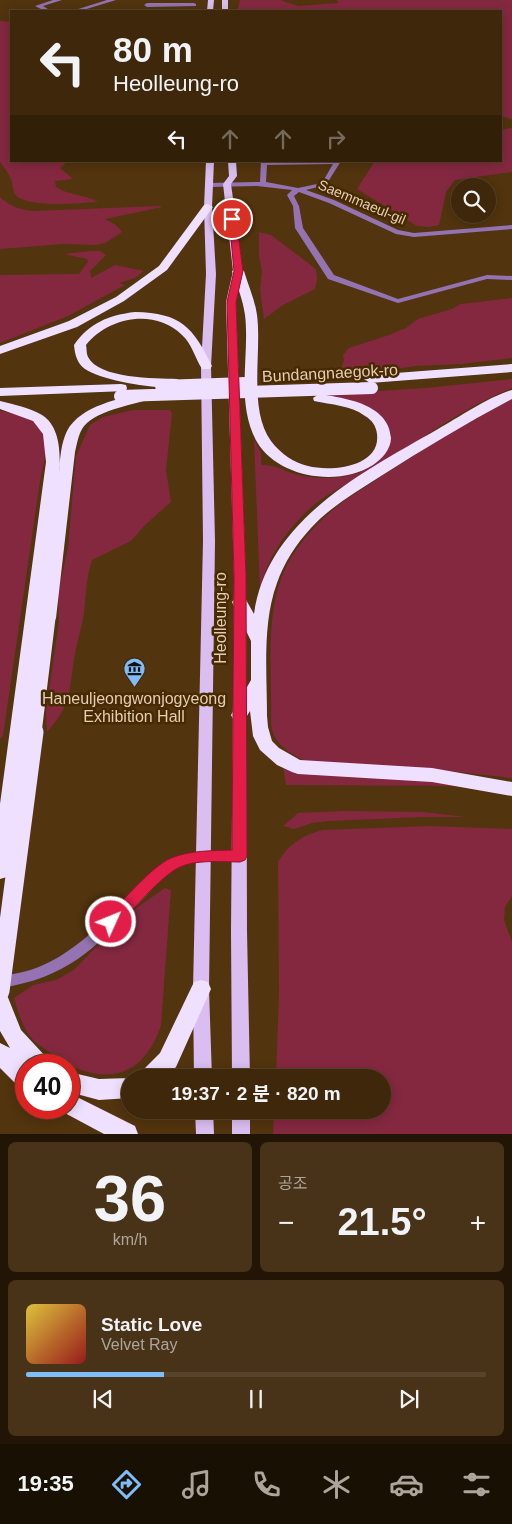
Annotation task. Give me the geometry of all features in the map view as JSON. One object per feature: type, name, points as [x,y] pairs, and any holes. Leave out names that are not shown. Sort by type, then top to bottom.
[{"type":"highway","points":[[0,350],[73,324],[120,299],[163,268],[208,207]]},
{"type":"highway","points":[[238,271],[251,314],[247,396],[262,439],[269,451],[283,462],[300,469],[320,472],[344,470],[360,466],[375,457],[384,439],[380,424],[366,412],[348,404],[328,400],[247,396]]},
{"type":"highway","points":[[0,871],[68,452],[74,430],[84,419],[121,392],[108,375],[95,370],[82,358],[80,345],[90,332],[106,322],[125,317],[150,316],[172,322],[184,330],[206,366]]},
{"type":"highway","name":"Bundangnaegok-ro","points":[[0,392],[121,392],[146,396],[247,396],[512,368]]},
{"type":"highway","name":"Bundangnaegok-ro","points":[[0,400],[121,392],[189,384],[371,384],[512,374]]},
{"type":"highway","points":[[512,394],[468,417],[397,459],[324,508],[301,530],[283,554],[269,584],[262,609],[259,642],[258,724],[260,735],[268,748],[283,761],[306,768],[432,774],[512,790]]},
{"type":"highway","points":[[0,405],[20,410],[38,418],[50,434],[53,462],[23,830],[0,991]]},
{"type":"highway","points":[[240,602],[259,642]]},
{"type":"highway","points":[[239,715],[259,681]]},
{"type":"highway","points":[[159,1069],[168,1060],[201,989]]},
{"type":"highway","points":[[0,1002],[12,1036],[26,1054]]},
{"type":"highway","points":[[0,1053],[15,1067]]},
{"type":"highway","points":[[80,1085],[101,1090],[121,1090]]},
{"type":"highway","points":[[80,1110],[127,1134]]},
{"type":"main road","name":"Heolleung-ro","points":[[203,1069],[201,989],[209,542],[206,366],[211,274],[208,207],[210,162]]},
{"type":"main road","name":"Heolleung-ro","points":[[232,162],[233,176],[227,184],[238,271],[231,302],[240,602],[241,1069]]},
{"type":"main road","points":[[204,1119],[205,1134]]},
{"type":"main road","points":[[241,1119],[241,1134]]},
{"type":"street","points":[[47,10],[38,6],[59,0]]},
{"type":"street","points":[[78,10],[110,0]]},
{"type":"street","points":[[146,8],[194,5]]},
{"type":"street","points":[[263,184],[264,162]]},
{"type":"street","points":[[337,162],[324,184],[297,190],[290,195],[296,206],[299,228],[331,277],[398,301],[486,277],[512,278]]},
{"type":"street","name":"Saemmaeul-gil","points":[[210,185],[263,184],[297,190],[333,200],[404,234],[512,227]]},
{"type":"street","points":[[0,982],[16,981],[56,968],[97,938],[168,868],[182,860],[240,856]]},
{"type":"shaded area","points":[[240,0],[280,0],[298,6],[338,3],[337,0],[512,0],[512,119],[502,116],[502,10],[237,10]]},
{"type":"shaded area","points":[[0,21],[10,22],[10,162],[67,162],[60,168],[73,179],[55,181],[56,187],[98,202],[54,204],[30,202],[21,199],[15,194],[11,179],[0,162]]},
{"type":"shaded area","points":[[512,128],[512,172],[469,178],[451,178],[451,185],[446,192],[439,225],[429,227],[417,226],[357,189],[374,162],[502,162],[502,130]]},
{"type":"shaded area","points":[[0,197],[16,207],[34,211],[162,207],[105,219],[116,225],[122,232],[105,243],[0,249]]},
{"type":"shaded area","points":[[259,232],[271,235],[316,269],[317,279],[315,289],[283,305],[264,319],[260,290],[262,271],[259,256]]},
{"type":"shaded area","points":[[100,251],[106,255],[90,271],[91,278],[115,265],[144,271],[135,278],[119,283],[125,285],[68,316],[0,343],[0,275],[79,274],[88,262],[87,259],[64,254]]},
{"type":"shaded area","points":[[512,298],[512,358],[461,364],[416,366],[367,373],[350,373],[340,370],[344,361],[343,355],[349,348],[406,328],[418,319],[452,309],[461,304]]},
{"type":"shaded area","points":[[512,379],[512,388],[458,415],[374,469],[313,505],[277,547],[267,567],[260,589],[254,439],[261,453],[261,465],[280,468],[307,477],[347,476],[374,464],[390,442],[391,433],[382,418],[316,395],[426,388]]},
{"type":"shaded area","points":[[512,399],[512,778],[422,768],[312,763],[294,755],[283,747],[274,736],[271,719],[271,646],[274,609],[277,591],[291,558],[315,527],[345,500],[480,413]]},
{"type":"shaded area","points":[[133,410],[170,410],[172,414],[166,470],[171,502],[145,525],[131,541],[92,560],[66,704],[56,722],[47,732],[46,713],[59,620],[58,595],[68,547],[76,456],[90,425],[103,417]]},
{"type":"shaded area","points":[[0,411],[30,419],[38,425],[43,432],[45,452],[3,736],[0,739]]},
{"type":"shaded area","points":[[283,767],[404,776],[461,786],[286,785]]},
{"type":"shaded area","points":[[345,811],[423,812],[465,817],[329,821],[312,823],[294,829],[283,826],[298,813]]},
{"type":"shaded area","points":[[431,826],[512,829],[512,896],[505,907],[504,920],[512,942],[512,1134],[273,1134],[274,1119],[391,1119],[391,1069],[276,1069],[279,993],[278,862],[291,845],[323,830]]},
{"type":"shaded area","points":[[165,888],[171,890],[161,1025],[153,1045],[142,1059],[129,1069],[121,1069],[121,1072],[115,1074],[83,1071],[80,1070],[80,1054],[52,1054],[29,1036],[19,1015],[14,998],[33,985],[56,980],[74,970],[129,913]]},
{"type":"place","name":"Haneuljeongwonjogyeong Exhibition Hall","points":[[134,688]]},
{"type":"route","points":[[111,922],[162,872],[174,863],[195,858],[240,856],[240,577],[231,302],[238,271],[232,219]]}]
